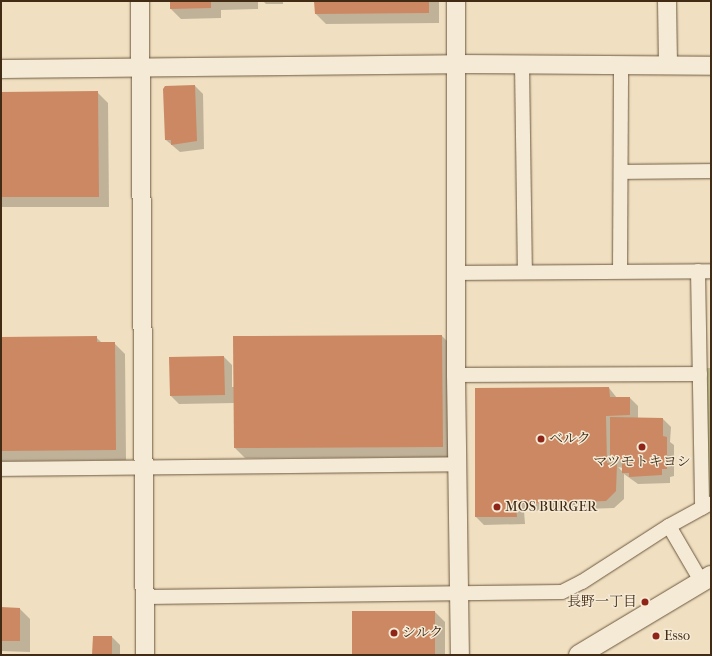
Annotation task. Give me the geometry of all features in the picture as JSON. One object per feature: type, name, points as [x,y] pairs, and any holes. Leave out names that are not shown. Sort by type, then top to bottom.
[{"type":"main road","points":[[579,655],[706,579]]},
{"type":"street","points":[[140,1],[145,655]]},
{"type":"street","points":[[456,1],[456,376],[460,655]]},
{"type":"street","points":[[668,1],[668,65]]},
{"type":"street","points":[[1,69],[140,69],[456,64],[711,66]]},
{"type":"street","points":[[522,64],[525,272]]},
{"type":"street","points":[[620,271],[621,65]]},
{"type":"street","points":[[621,172],[711,171]]},
{"type":"street","points":[[145,597],[460,592],[562,592],[582,582],[669,526],[707,506],[700,374],[705,271],[456,273]]},
{"type":"street","points":[[456,376],[700,374]]},
{"type":"street","points":[[1,469],[457,464]]},
{"type":"street","points":[[669,526],[706,579]]},
{"type":"shaded area","points":[[705,368],[711,368],[711,497],[709,498]]},
{"type":"building","points":[[170,1],[211,1],[211,8],[170,9]]},
{"type":"building","points":[[314,1],[429,1],[429,13],[315,14]]},
{"type":"building","points":[[195,85],[197,141],[171,145],[171,140],[165,140],[163,89],[165,86]]},
{"type":"building","points":[[98,91],[99,197],[1,197],[1,92]]},
{"type":"building","points":[[442,335],[443,447],[234,448],[233,336]]},
{"type":"building","points":[[97,336],[97,342],[115,342],[116,450],[1,451],[1,337]]},
{"type":"building","points":[[224,356],[225,395],[170,396],[169,357]]},
{"type":"building","name":"ベルク","points":[[609,387],[610,397],[630,397],[630,415],[606,416],[607,463],[617,464],[616,491],[606,501],[516,504],[517,517],[475,517],[475,388]]},
{"type":"building","points":[[610,417],[663,418],[663,436],[667,437],[667,469],[662,469],[662,475],[629,477],[629,473],[622,473],[622,460],[610,460]]},
{"type":"building","points":[[1,607],[20,608],[20,641],[1,641]]},
{"type":"building","name":"シルク","points":[[352,611],[435,611],[435,655],[352,655]]},
{"type":"building","points":[[93,636],[112,636],[112,655],[92,655]]},
{"type":"place","name":"ベルク","points":[[541,439]]},
{"type":"place","name":"マツモトキヨシ","points":[[642,447]]},
{"type":"place","name":"MOS BURGER","points":[[497,507]]},
{"type":"place","name":"長野一丁目","points":[[645,602]]},
{"type":"place","name":"シルク","points":[[394,633]]},
{"type":"place","name":"Esso","points":[[656,636]]}]
